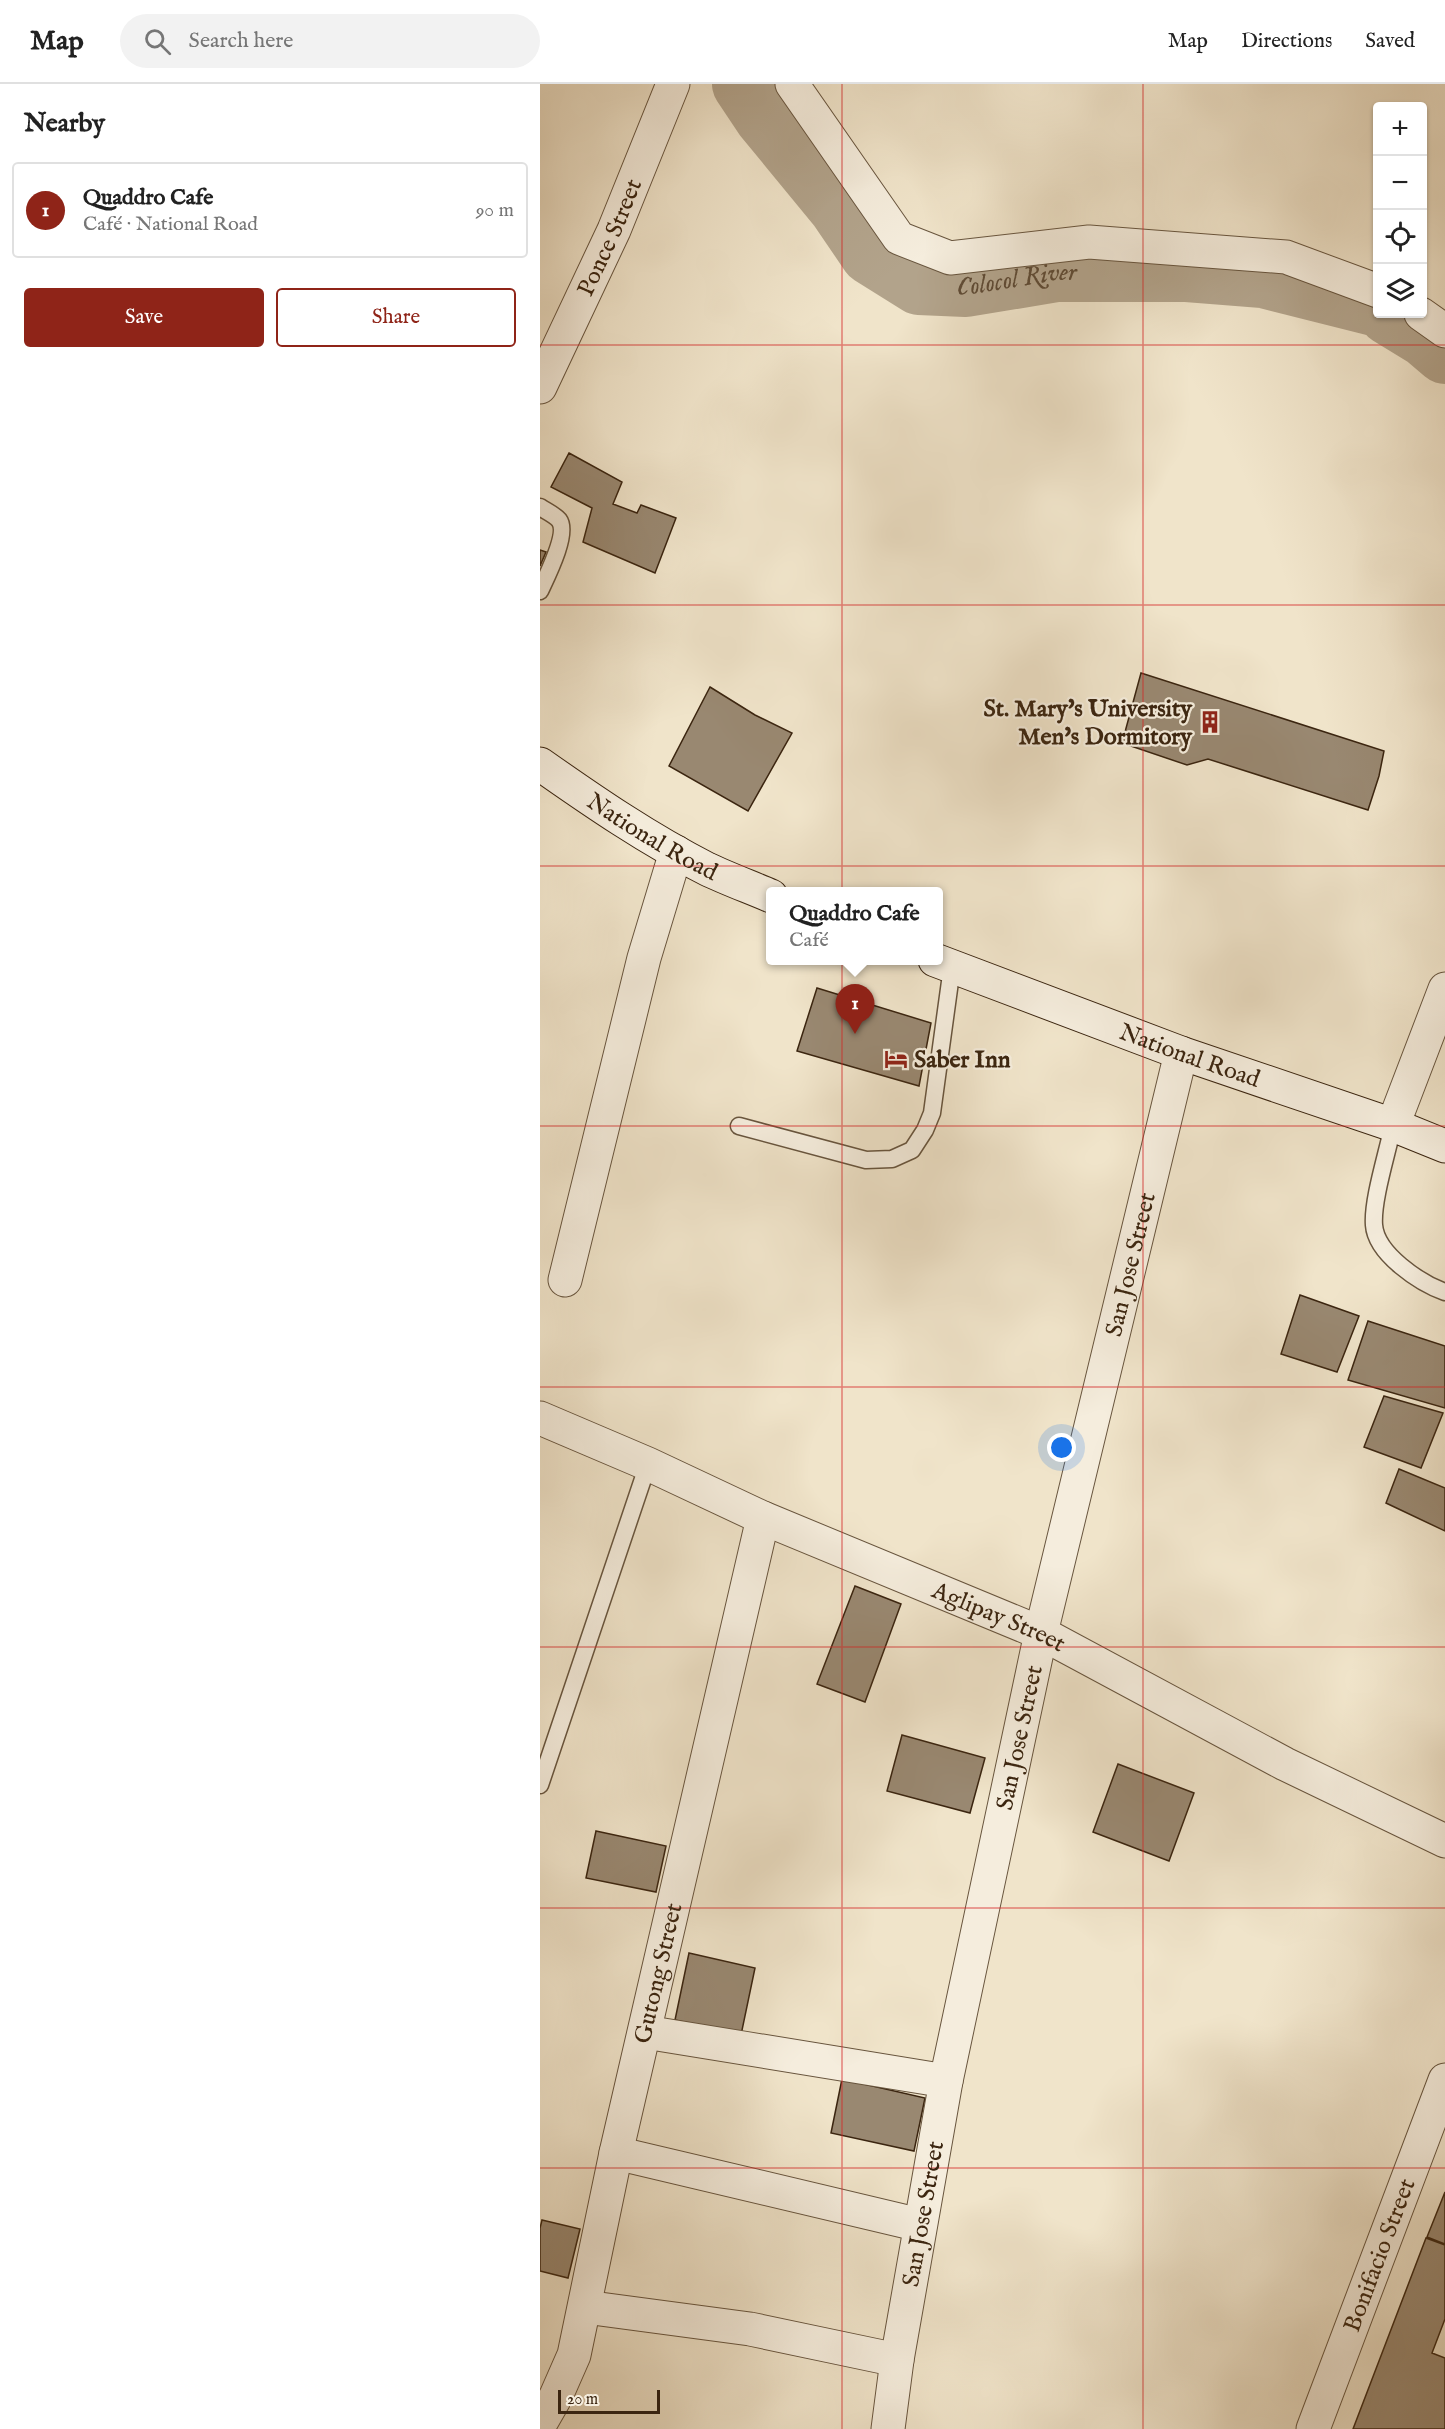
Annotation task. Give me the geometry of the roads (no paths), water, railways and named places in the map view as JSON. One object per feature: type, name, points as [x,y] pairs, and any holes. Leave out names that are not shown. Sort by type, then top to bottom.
[{"type":"street","name":"Ponce Street","points":[[540,387],[614,230],[673,84]]},
{"type":"street","points":[[792,84],[899,238],[950,258],[1089,242],[1286,257],[1373,290]]},
{"type":"street","points":[[1426,318],[1445,332]]},
{"type":"street","name":"National Road","points":[[540,764],[607,811],[676,852],[708,869],[766,894]]},
{"type":"street","points":[[565,1280],[644,958],[676,852]]},
{"type":"street","name":"National Road","points":[[944,964],[1181,1053],[1393,1125],[1445,1146]]},
{"type":"street","points":[[1393,1125],[1445,989]]},
{"type":"street","name":"San Jose Street","points":[[888,2429],[897,2360],[946,2082],[1041,1633],[1181,1053]]},
{"type":"street","name":"Aglipay Street","points":[[540,1418],[648,1464],[763,1518],[1041,1633],[1285,1764],[1445,1841]]},
{"type":"street","name":"Gutong Street","points":[[540,2424],[548,2390],[574,2355],[616,2153],[763,1518]]},
{"type":"street","points":[[645,2032],[946,2082]]},
{"type":"street","name":"Bonifacio Street","points":[[1313,2429],[1445,2080]]},
{"type":"street","points":[[616,2153],[920,2225]]},
{"type":"street","points":[[585,2307],[750,2329],[897,2360]]},
{"type":"lane","points":[[540,507],[559,519],[562,526],[558,549],[540,591]]},
{"type":"lane","points":[[739,1126],[866,1160],[892,1160],[912,1150],[925,1130],[932,1113],[944,964]]},
{"type":"lane","points":[[1393,1125],[1373,1227],[1384,1249],[1398,1264],[1445,1292]]},
{"type":"lane","points":[[540,1785],[648,1464]]},
{"type":"waterway","name":"Colocol River","points":[[743,84],[765,117],[839,207],[871,254],[919,284],[966,286],[1057,271],[1187,271],[1263,277],[1373,305]]},
{"type":"waterway","name":"Colocol River","points":[[1396,318],[1425,336],[1445,353]]},
{"type":"place","name":"St. Mary's University Men's Dormitory","points":[[1210,722]]},
{"type":"place","name":"Quaddro Cafe","points":[[855,1034]]},
{"type":"place","name":"Saber Inn","points":[[896,1059]]}]
